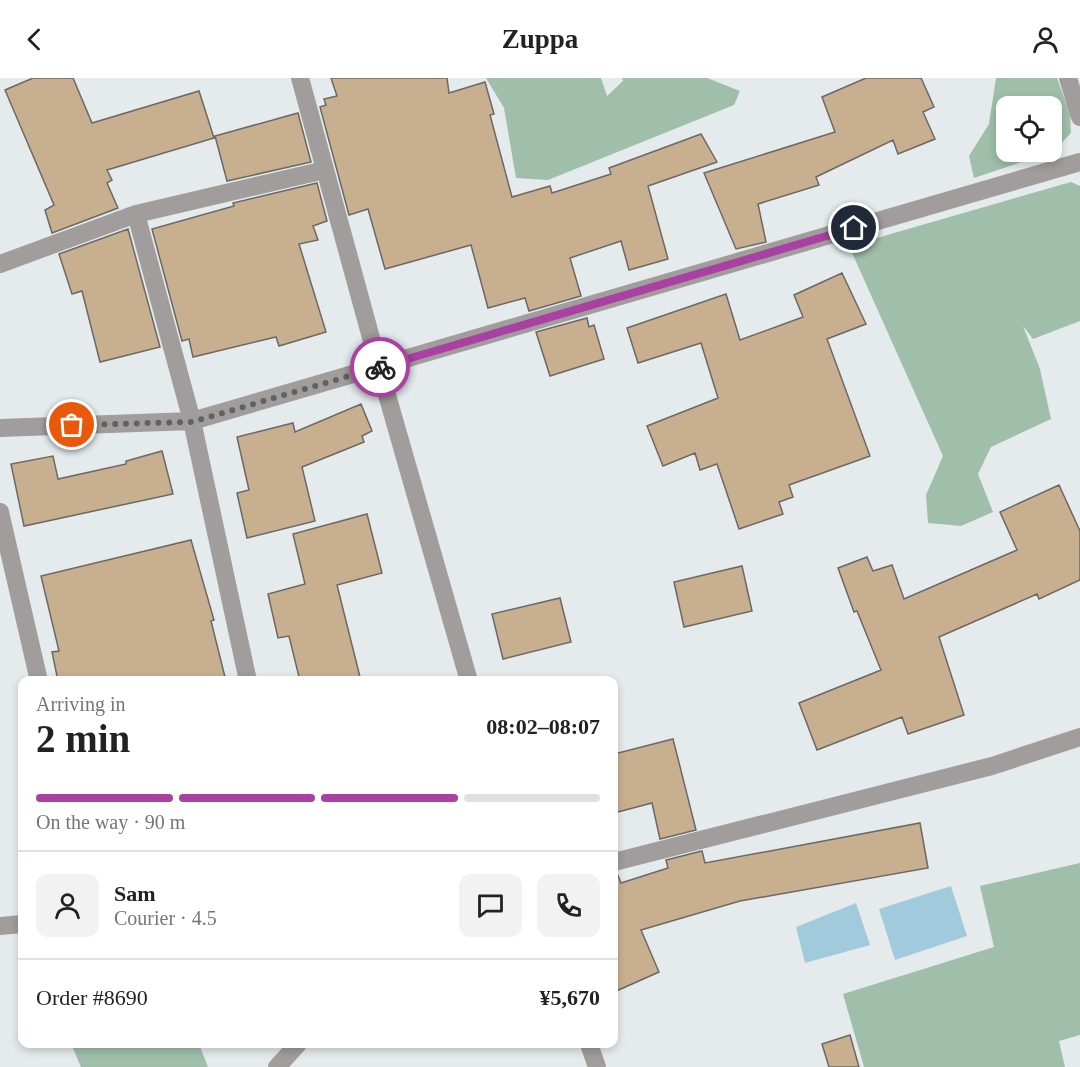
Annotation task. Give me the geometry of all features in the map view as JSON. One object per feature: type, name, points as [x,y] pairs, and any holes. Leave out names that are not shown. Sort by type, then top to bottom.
[{"type":"street","points":[[300,78],[379,367],[468,676]]},
{"type":"street","points":[[1068,78],[1080,117]]},
{"type":"street","points":[[0,428],[192,422],[1080,162]]},
{"type":"street","points":[[0,264],[136,214],[325,170]]},
{"type":"street","points":[[136,214],[192,422],[248,676]]},
{"type":"street","points":[[0,512],[38,676]]},
{"type":"street","points":[[618,861],[992,766],[1080,737]]},
{"type":"street","points":[[0,926],[18,924]]},
{"type":"street","points":[[590,1048],[597,1067]]},
{"type":"street","points":[[277,1067],[296,1054]]},
{"type":"green space","points":[[486,78],[601,78],[607,96],[623,81],[622,78],[707,78],[740,91],[734,105],[548,180],[516,178],[504,108]]},
{"type":"green space","points":[[996,78],[1057,78],[1070,114],[1071,133],[1062,143],[1062,96],[996,96],[996,162],[1021,162],[974,178],[969,156],[989,124]]},
{"type":"green space","points":[[1071,182],[1080,186],[1080,321],[1033,339],[1023,326],[1040,369],[1051,419],[991,447],[978,474],[993,512],[961,526],[928,523],[926,495],[943,456],[849,246]]},
{"type":"green space","points":[[1080,863],[1080,1035],[1059,1041],[1065,1067],[864,1067],[843,994],[994,947],[980,886]]},
{"type":"green space","points":[[73,1048],[201,1048],[208,1067],[81,1067]]},
{"type":"water","points":[[951,886],[967,936],[895,960],[879,909]]},
{"type":"water","points":[[856,903],[870,945],[805,963],[796,927]]},
{"type":"building","points":[[33,78],[73,78],[92,123],[199,91],[214,138],[107,170],[112,180],[107,183],[118,208],[52,233],[45,210],[54,205],[5,90]]},
{"type":"building","points":[[331,78],[447,78],[449,93],[485,82],[494,114],[490,115],[512,197],[550,186],[552,193],[611,174],[609,168],[701,134],[717,162],[648,186],[668,259],[629,270],[621,241],[570,258],[581,296],[529,311],[525,298],[488,308],[471,245],[385,269],[368,209],[349,215],[320,107],[326,105],[324,99],[337,96]]},
{"type":"building","points":[[866,78],[921,78],[934,107],[923,112],[935,139],[898,154],[893,140],[816,177],[819,185],[758,204],[766,242],[736,249],[704,173],[835,132],[822,97]]},
{"type":"building","points":[[298,113],[311,162],[227,181],[215,136]]},
{"type":"building","points":[[317,183],[327,221],[313,226],[318,240],[299,244],[326,332],[279,346],[276,337],[193,357],[189,339],[182,341],[152,229],[234,206],[233,203]]},
{"type":"building","points":[[128,229],[160,347],[100,362],[82,291],[72,294],[59,254]]},
{"type":"building","points":[[842,273],[866,324],[827,339],[870,456],[789,485],[793,497],[779,502],[783,514],[739,529],[717,464],[700,470],[695,453],[663,466],[647,426],[718,398],[701,343],[638,363],[627,328],[726,294],[740,340],[803,317],[794,295]]},
{"type":"building","points":[[587,318],[589,327],[594,325],[604,359],[550,376],[536,332]]},
{"type":"building","points":[[361,404],[372,431],[362,436],[364,442],[302,467],[315,521],[247,538],[237,493],[249,490],[237,437],[293,423],[295,432]]},
{"type":"building","points":[[162,451],[173,494],[24,526],[11,464],[53,456],[58,479],[126,464],[126,461]]},
{"type":"building","points":[[1059,485],[1080,531],[1080,580],[1039,599],[1037,594],[939,637],[964,715],[908,734],[902,717],[817,750],[799,703],[881,670],[857,611],[854,612],[838,568],[867,557],[873,571],[892,565],[904,599],[1017,550],[1000,512]]},
{"type":"building","points":[[367,514],[382,573],[337,585],[360,676],[299,676],[289,636],[278,638],[268,594],[305,584],[293,534]]},
{"type":"building","points":[[191,540],[214,620],[211,621],[225,676],[57,676],[52,652],[59,651],[41,576]]},
{"type":"building","points":[[742,566],[752,611],[684,627],[674,582]]},
{"type":"building","points":[[560,598],[571,642],[503,659],[492,614]]},
{"type":"building","points":[[673,739],[696,830],[660,839],[652,803],[618,812],[618,753]]},
{"type":"building","points":[[920,823],[928,868],[740,901],[641,930],[659,972],[618,990],[618,876],[621,883],[668,868],[666,860],[702,851],[705,863]]},
{"type":"building","points":[[850,1035],[859,1067],[829,1067],[822,1044]]},
{"type":"way so far","points":[[72,425],[192,422],[380,367]]},
{"type":"route","points":[[380,367],[854,228]]}]
